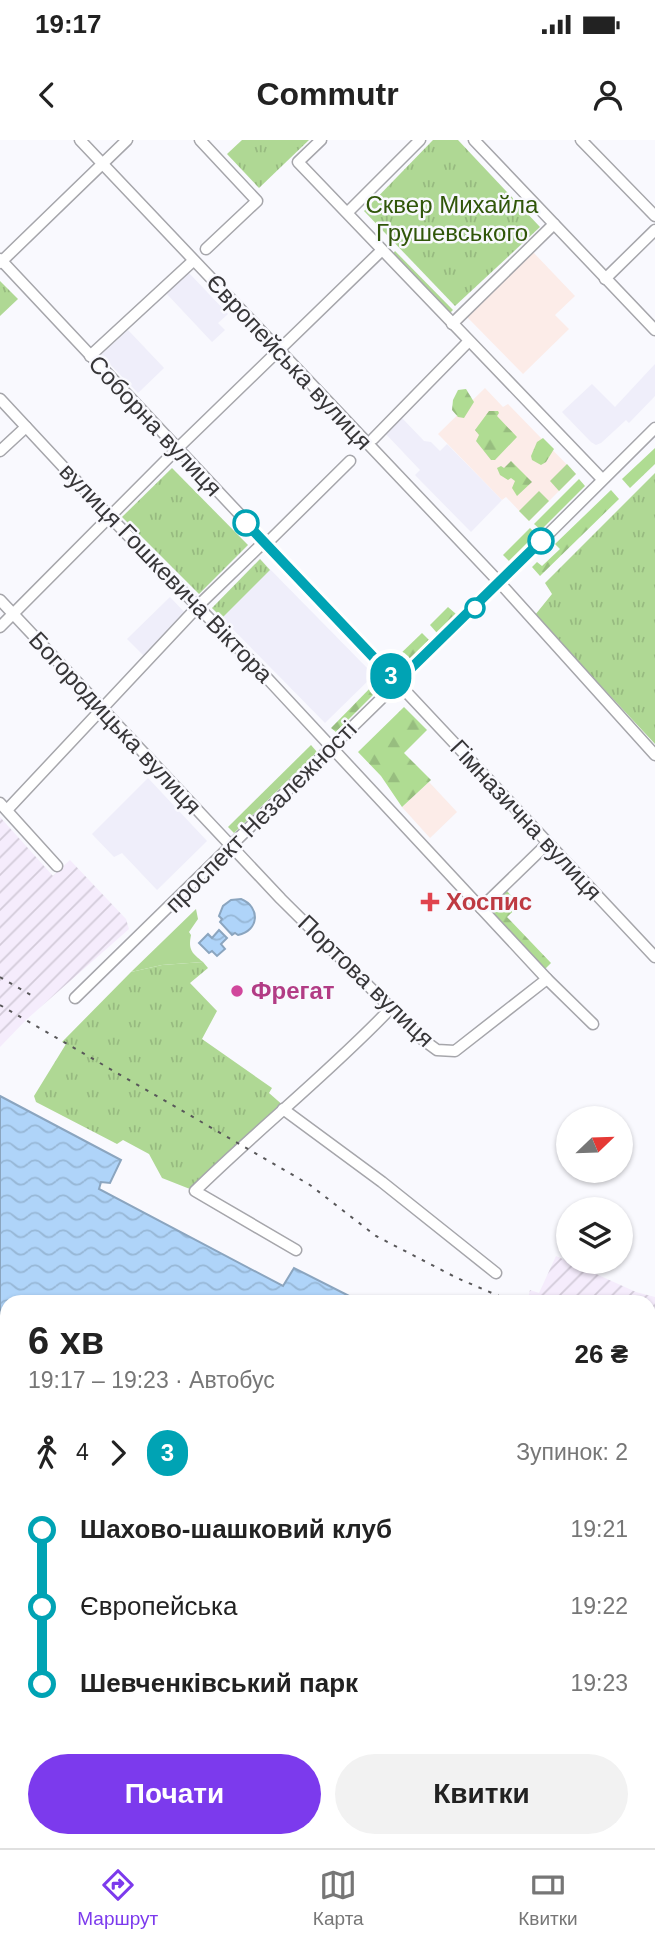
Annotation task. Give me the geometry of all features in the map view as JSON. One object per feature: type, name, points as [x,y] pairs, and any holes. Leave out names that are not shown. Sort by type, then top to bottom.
[{"type":"street","name":"Європейська вулиця","points":[[80,140],[500,583],[655,755]]},
{"type":"street","points":[[0,261],[127,140]]},
{"type":"street","points":[[200,140],[257,201],[206,249]]},
{"type":"street","points":[[321,140],[298,162],[602,480]]},
{"type":"street","points":[[348,212],[420,140]]},
{"type":"street","points":[[474,140],[655,330]]},
{"type":"street","points":[[482,148],[490,140]]},
{"type":"street","points":[[581,140],[655,216]]},
{"type":"street","points":[[452,324],[554,224]]},
{"type":"street","points":[[605,279],[655,230]]},
{"type":"street","points":[[0,627],[109,516],[381,251]]},
{"type":"street","name":"Соборна вулиця","points":[[0,261],[397,682]]},
{"type":"street","points":[[90,356],[193,261]]},
{"type":"street","points":[[373,439],[468,342]]},
{"type":"street","name":"вулиця Гошкевича Віктора","points":[[0,399],[332,747],[547,979],[593,1024]]},
{"type":"street","points":[[0,451],[26,427]]},
{"type":"street","name":"проспект Незалежності","points":[[75,998],[655,428]]},
{"type":"street","points":[[57,866],[3,807],[198,607],[350,461]]},
{"type":"street","name":"Богородицька вулиця","points":[[0,600],[230,846]]},
{"type":"street","name":"Гімназична вулиця","points":[[397,682],[655,957]]},
{"type":"street","points":[[481,908],[548,844]]},
{"type":"street","name":"Портова вулиця","points":[[230,846],[390,1009],[438,1050],[455,1051],[547,979]]},
{"type":"street","points":[[296,1250],[195,1191],[243,1144],[356,1045],[390,1009]]},
{"type":"street","points":[[283,1109],[382,1182],[496,1273]]},
{"type":"shaded area","points":[[533,252],[575,296],[555,315],[569,329],[523,374],[467,317]]},
{"type":"shaded area","points":[[188,272],[228,314],[218,323],[225,330],[212,342],[166,293]]},
{"type":"shaded area","points":[[128,330],[164,368],[138,393],[101,355]]},
{"type":"shaded area","points":[[655,364],[655,396],[629,423],[626,420],[601,443],[596,445],[591,442],[562,412],[592,384],[615,407]]},
{"type":"shaded area","points":[[485,388],[503,407],[508,404],[576,474],[529,521],[506,497],[502,500],[438,434]]},
{"type":"shaded area","points":[[401,417],[424,441],[431,442],[440,451],[447,444],[502,500],[471,532],[415,475],[420,470],[385,433]]},
{"type":"shaded area","points":[[260,559],[374,675],[325,723],[212,608]]},
{"type":"shaded area","points":[[170,597],[187,615],[145,657],[127,639]]},
{"type":"shaded area","points":[[148,778],[207,841],[157,890],[122,853],[114,857],[92,834]]},
{"type":"shaded area","points":[[429,782],[457,812],[430,838],[402,807]]},
{"type":"shaded area","points":[[0,817],[53,876],[70,860],[126,919],[129,929],[26,1020],[0,1047]]},
{"type":"shaded area","points":[[556,1256],[556,1274],[596,1274],[647,1295],[529,1295],[530,1290],[539,1293]]},
{"type":"green space","points":[[242,140],[309,140],[259,188],[227,154]]},
{"type":"green space","name":"Сквер Михайла Грушевського","points":[[433,140],[458,140],[540,227],[455,306],[364,211]]},
{"type":"green space","points":[[395,251],[453,310],[449,314],[392,255]]},
{"type":"green space","points":[[0,281],[18,299],[0,316]]},
{"type":"green space","points":[[466,389],[474,402],[464,418],[458,417],[452,410],[453,400],[458,390]]},
{"type":"green space","points":[[489,411],[498,411],[497,416],[517,437],[495,460],[491,460],[476,441],[479,435],[475,430]]},
{"type":"green space","points":[[543,438],[554,449],[541,465],[532,460],[531,456],[537,442]]},
{"type":"green space","points":[[655,448],[655,464],[630,488],[622,479]]},
{"type":"green space","points":[[511,461],[532,482],[517,496],[512,488],[515,481],[500,475],[497,468],[504,468]]},
{"type":"green space","points":[[567,464],[576,474],[559,491],[550,481]]},
{"type":"green space","points":[[172,468],[248,545],[199,594],[122,517]]},
{"type":"green space","points":[[655,473],[655,744],[535,615],[552,594],[545,583]]},
{"type":"green space","points":[[579,479],[585,486],[541,530],[534,524]]},
{"type":"green space","points":[[611,490],[619,499],[540,576],[532,567],[537,562],[542,566],[560,549],[555,544]]},
{"type":"green space","points":[[539,491],[549,501],[529,521],[519,511]]},
{"type":"green space","points":[[530,528],[536,534],[509,561],[503,555]]},
{"type":"green space","points":[[260,559],[270,570],[222,618],[212,608]]},
{"type":"green space","points":[[448,607],[456,614],[437,633],[430,625]]},
{"type":"green space","points":[[422,633],[429,640],[403,665],[396,658]]},
{"type":"green space","points":[[377,681],[382,686],[336,732],[331,728]]},
{"type":"green space","points":[[404,707],[427,730],[404,753],[431,780],[402,807],[381,776],[358,752]]},
{"type":"green space","points":[[311,745],[317,752],[234,833],[228,827]]},
{"type":"green space","points":[[506,890],[520,905],[507,917],[551,963],[545,969],[490,910],[490,905]]},
{"type":"green space","points":[[196,909],[198,919],[189,932],[190,944],[203,962],[162,965],[131,972]]},
{"type":"green space","points":[[203,962],[208,968],[190,983],[217,1011],[202,1039],[272,1088],[269,1093],[285,1107],[195,1191],[162,1178],[149,1154],[123,1140],[117,1144],[36,1102],[34,1096],[66,1044],[62,1042],[131,972],[162,965]]},
{"type":"water","points":[[241,899],[252,907],[255,918],[245,933],[232,935],[220,922],[222,919],[219,916],[223,906],[231,900]]},
{"type":"water","points":[[219,930],[227,938],[221,944],[225,949],[217,956],[212,951],[209,953],[199,943],[208,934],[212,938]]},
{"type":"water","points":[[0,1096],[121,1160],[110,1183],[101,1182],[99,1189],[283,1286],[294,1268],[347,1295],[0,1295]]},
{"type":"railway","points":[[0,977],[36,998]]},
{"type":"railway","points":[[0,1005],[310,1185],[376,1236],[457,1278],[497,1295]]},
{"type":"bus line","name":"3","points":[[246,523],[397,682],[541,541]]},
{"type":"place","name":"Хоспис","points":[[430,902]]},
{"type":"place","name":"Фрегат","points":[[237,991]]}]
